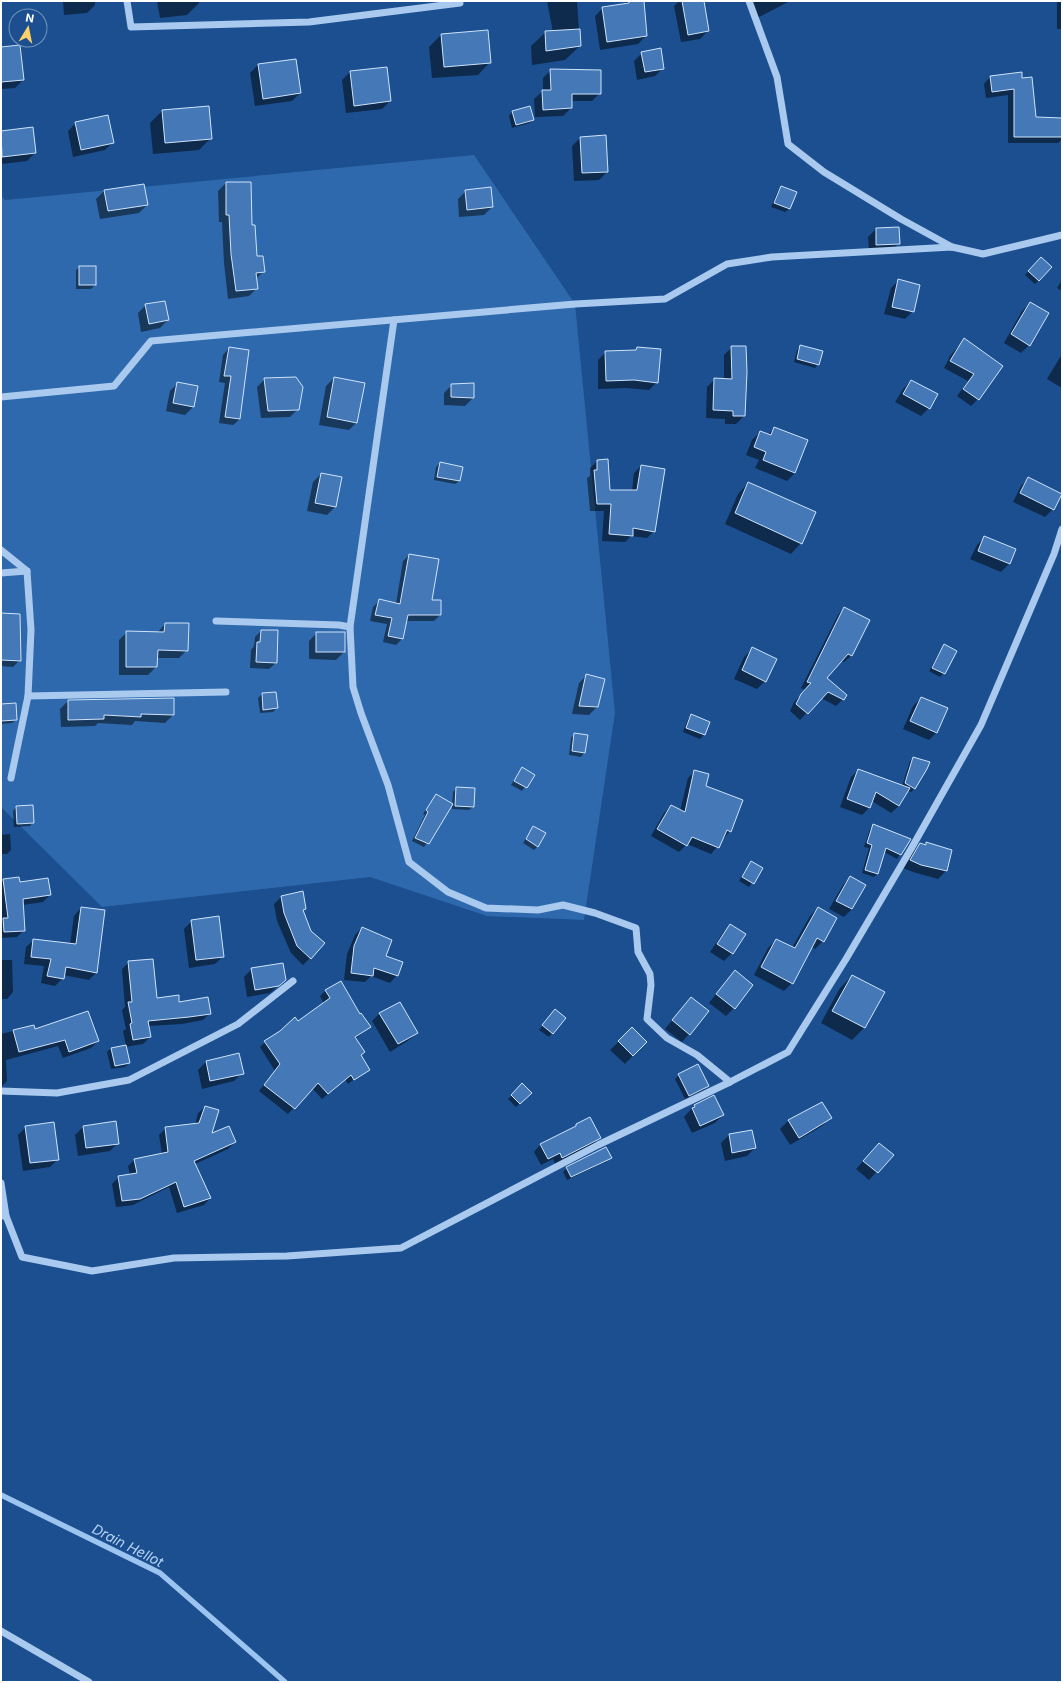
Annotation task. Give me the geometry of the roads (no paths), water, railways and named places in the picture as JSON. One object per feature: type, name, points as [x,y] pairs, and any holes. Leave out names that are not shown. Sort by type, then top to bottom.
[{"type":"street","points":[[127,1],[131,27],[309,22],[460,3]]},
{"type":"street","points":[[749,1],[777,77],[788,144],[824,172],[901,219],[952,247]]},
{"type":"street","points":[[1,397],[114,386],[151,341],[246,334],[330,324],[394,320],[575,304],[665,299],[727,264],[772,257],[952,247],[983,254],[1062,235]]},
{"type":"street","points":[[394,320],[350,627],[353,687],[361,713],[388,785],[409,862],[448,892],[486,908],[538,910],[563,905],[595,913],[636,928],[638,952],[650,974],[651,985],[647,1019],[667,1038],[696,1055],[730,1082]]},
{"type":"street","points":[[1,1183],[3,1216],[22,1257],[92,1271],[174,1258],[287,1256],[401,1248],[598,1145],[730,1082],[788,1052],[911,850],[981,725],[1054,554],[1062,529]]},
{"type":"street","points":[[1,550],[27,571],[31,630],[28,696],[11,778]]},
{"type":"street","points":[[1,573],[27,571]]},
{"type":"street","points":[[216,621],[339,625],[350,627]]},
{"type":"street","points":[[28,696],[226,692]]},
{"type":"street","points":[[1,1091],[57,1093],[129,1080],[238,1024],[293,981]]},
{"type":"street","points":[[1,1631],[89,1682]]},
{"type":"waterway","name":"Drain Hellot","points":[[1,1495],[160,1573],[285,1682]]}]
